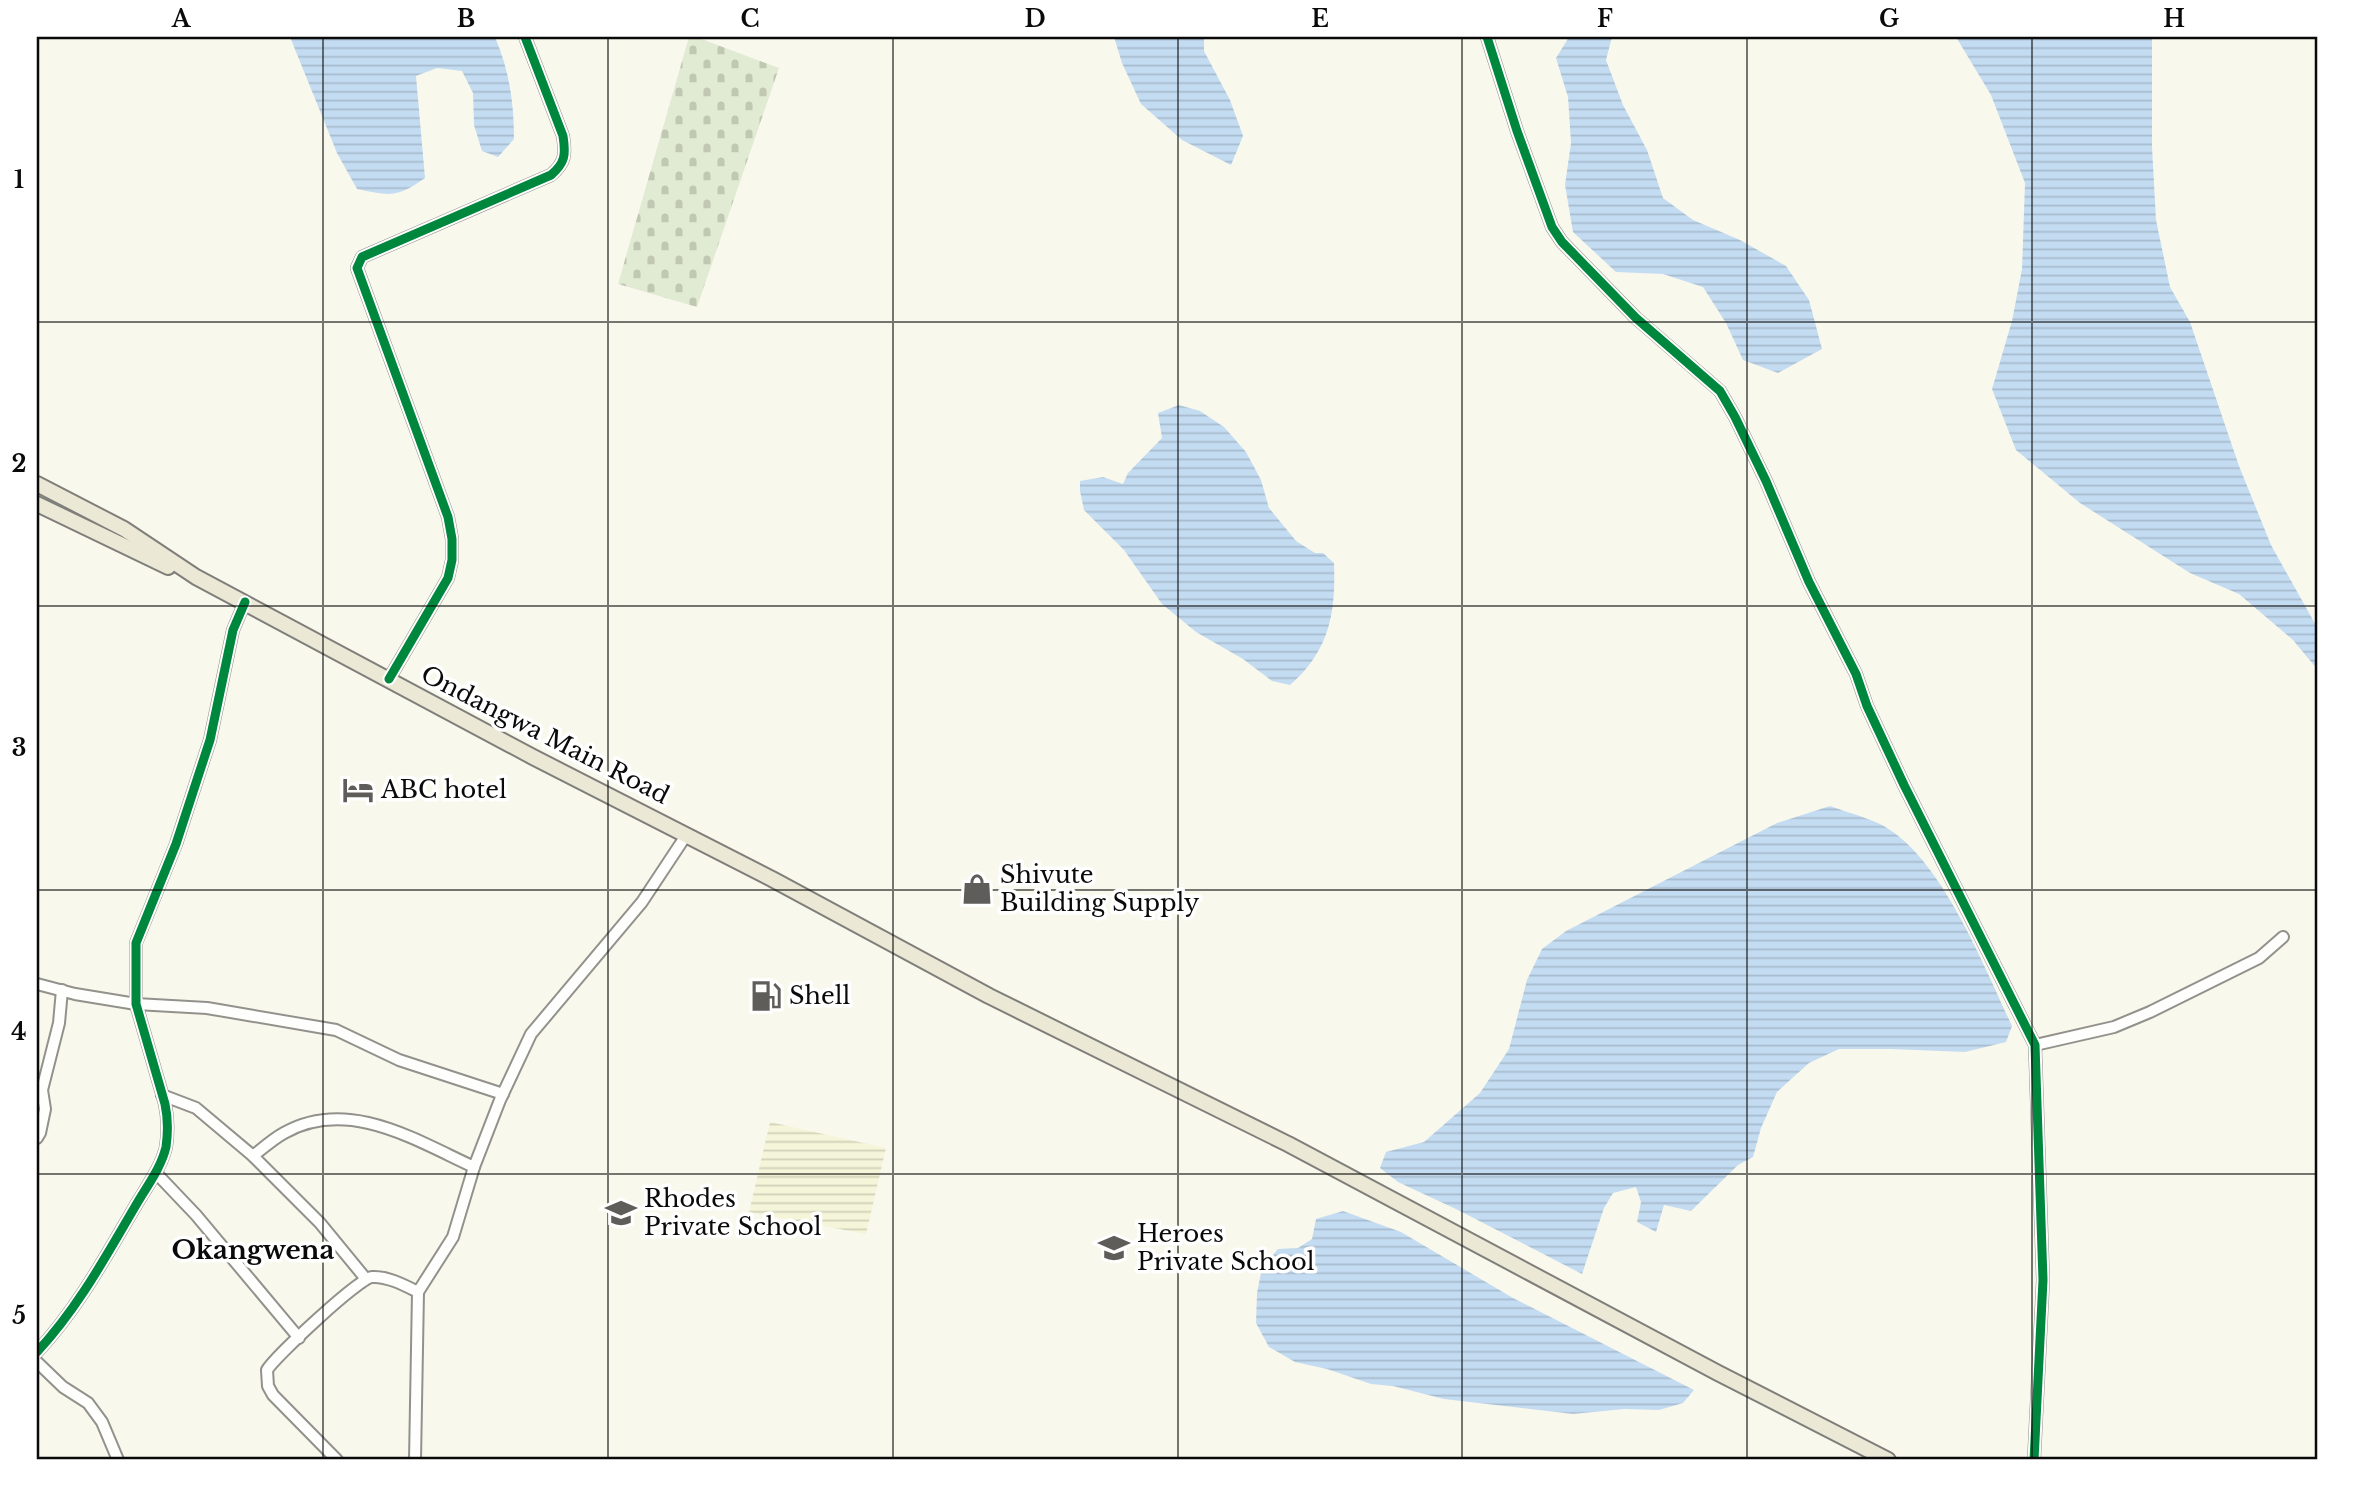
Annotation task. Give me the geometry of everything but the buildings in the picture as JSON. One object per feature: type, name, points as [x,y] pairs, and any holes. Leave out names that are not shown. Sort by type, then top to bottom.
[{"type":"main road","name":"Ondangwa Main Road","points":[[37,484],[124,529],[196,577],[533,757],[687,834],[989,996],[1288,1144],[1718,1373],[1888,1460]]},
{"type":"main road","name":"Ondangwa Main Road","points":[[37,504],[169,567],[196,577]]},
{"type":"street","points":[[389,679],[448,578],[452,560],[452,539],[442,497],[357,268],[362,257],[551,175],[563,165],[563,136],[525,37]]},
{"type":"street","points":[[1487,37],[1552,227],[1562,242],[1636,318],[1720,391],[1735,417],[1809,582],[1856,674],[1867,706],[1904,785],[2035,1045],[2043,1280],[2034,1460]]},
{"type":"street","points":[[37,1352],[77,1303],[115,1244],[156,1172],[166,1146],[168,1116],[136,1004],[136,943],[176,844],[207,751],[233,630],[245,602]]},
{"type":"street","points":[[415,1460],[418,1292],[453,1237],[474,1167],[503,1094],[531,1034],[642,902],[687,834]]},
{"type":"street","points":[[2035,1045],[2113,1027],[2150,1012],[2259,958],[2283,937]]},
{"type":"street","points":[[37,984],[136,1004],[206,1008],[336,1030],[399,1060],[503,1094]]},
{"type":"street","points":[[37,1138],[45,1109],[39,1089],[59,1023],[62,990]]},
{"type":"street","points":[[162,1095],[196,1108],[253,1156],[304,1204],[366,1279]]},
{"type":"street","points":[[253,1156],[295,1128],[330,1119],[344,1119],[375,1123],[474,1167]]},
{"type":"street","points":[[156,1172],[196,1215],[299,1338]]},
{"type":"street","points":[[337,1460],[273,1395],[266,1378],[270,1365],[366,1279],[380,1277],[418,1292]]},
{"type":"street","points":[[37,1362],[63,1387],[88,1403],[102,1422],[118,1460]]},
{"type":"green space","points":[[689,37],[696,37],[779,68],[697,307],[618,284]]},
{"type":"green space","points":[[770,1122],[886,1148],[866,1234],[749,1212]]},
{"type":"water","points":[[290,37],[495,37],[510,86],[514,139],[498,157],[482,151],[474,125],[473,93],[462,71],[437,68],[416,76],[425,178],[393,194],[357,189],[337,153]]},
{"type":"water","points":[[1114,37],[1204,37],[1204,51],[1230,100],[1243,136],[1231,165],[1182,140],[1141,104],[1122,63]]},
{"type":"water","points":[[1569,37],[1612,37],[1606,60],[1623,105],[1647,150],[1663,198],[1693,220],[1740,240],[1786,266],[1809,300],[1822,349],[1778,373],[1743,360],[1726,323],[1703,287],[1663,274],[1616,272],[1573,232],[1565,185],[1571,143],[1568,97],[1556,58]]},
{"type":"water","points":[[1956,37],[2152,37],[2152,147],[2156,220],[2170,287],[2190,322],[2239,466],[2271,545],[2318,629],[2318,670],[2293,640],[2239,594],[2190,573],[2080,503],[2016,450],[1992,389],[2012,321],[2022,269],[2025,183],[1991,95]]},
{"type":"water","points":[[1179,405],[1200,411],[1224,427],[1246,452],[1261,480],[1269,508],[1296,541],[1315,553],[1323,553],[1334,563],[1331,615],[1322,645],[1314,659],[1290,685],[1272,681],[1243,659],[1196,632],[1162,604],[1124,550],[1084,510],[1080,481],[1103,477],[1123,484],[1128,473],[1162,438],[1158,413]]},
{"type":"water","points":[[1830,806],[1884,826],[1910,846],[1928,867],[1961,919],[2012,1026],[2006,1042],[1965,1052],[1839,1049],[1809,1063],[1777,1092],[1761,1128],[1753,1157],[1738,1165],[1691,1211],[1664,1205],[1656,1232],[1637,1222],[1641,1202],[1636,1187],[1613,1193],[1604,1208],[1582,1274],[1398,1182],[1380,1168],[1386,1152],[1424,1142],[1480,1093],[1509,1049],[1527,980],[1542,949],[1566,931],[1777,823]]},
{"type":"water","points":[[1343,1211],[1401,1232],[1513,1298],[1694,1390],[1683,1403],[1659,1410],[1624,1409],[1573,1414],[1444,1399],[1393,1386],[1371,1384],[1327,1369],[1295,1362],[1269,1347],[1256,1323],[1257,1293],[1262,1268],[1278,1249],[1298,1248],[1312,1239],[1316,1219]]},
{"type":"cycle path","points":[[389,679],[448,578],[452,560],[452,539],[448,517],[357,268],[362,257],[551,175],[559,167],[564,154],[563,136],[525,37]]},
{"type":"cycle path","points":[[1487,37],[1552,227],[1562,242],[1636,318],[1720,391],[1735,417],[1809,582],[1856,674],[1867,706],[1904,785],[2035,1045],[2043,1280],[2034,1460]]},
{"type":"cycle path","points":[[37,1352],[66,1318],[91,1281],[153,1177],[166,1147],[165,1104],[136,1004],[136,943],[176,844],[210,740],[233,630],[245,602]]},
{"type":"place","name":"ABC hotel","points":[[358,790]]},
{"type":"place","name":"Shivute Building Supply","points":[[977,889]]},
{"type":"place","name":"Shell","points":[[766,996]]},
{"type":"place","name":"Rhodes Private School","points":[[621,1213]]},
{"type":"place","name":"Heroes Private School","points":[[1114,1248]]},
{"type":"district","name":"Okangwena","points":[[253,1250]]}]
